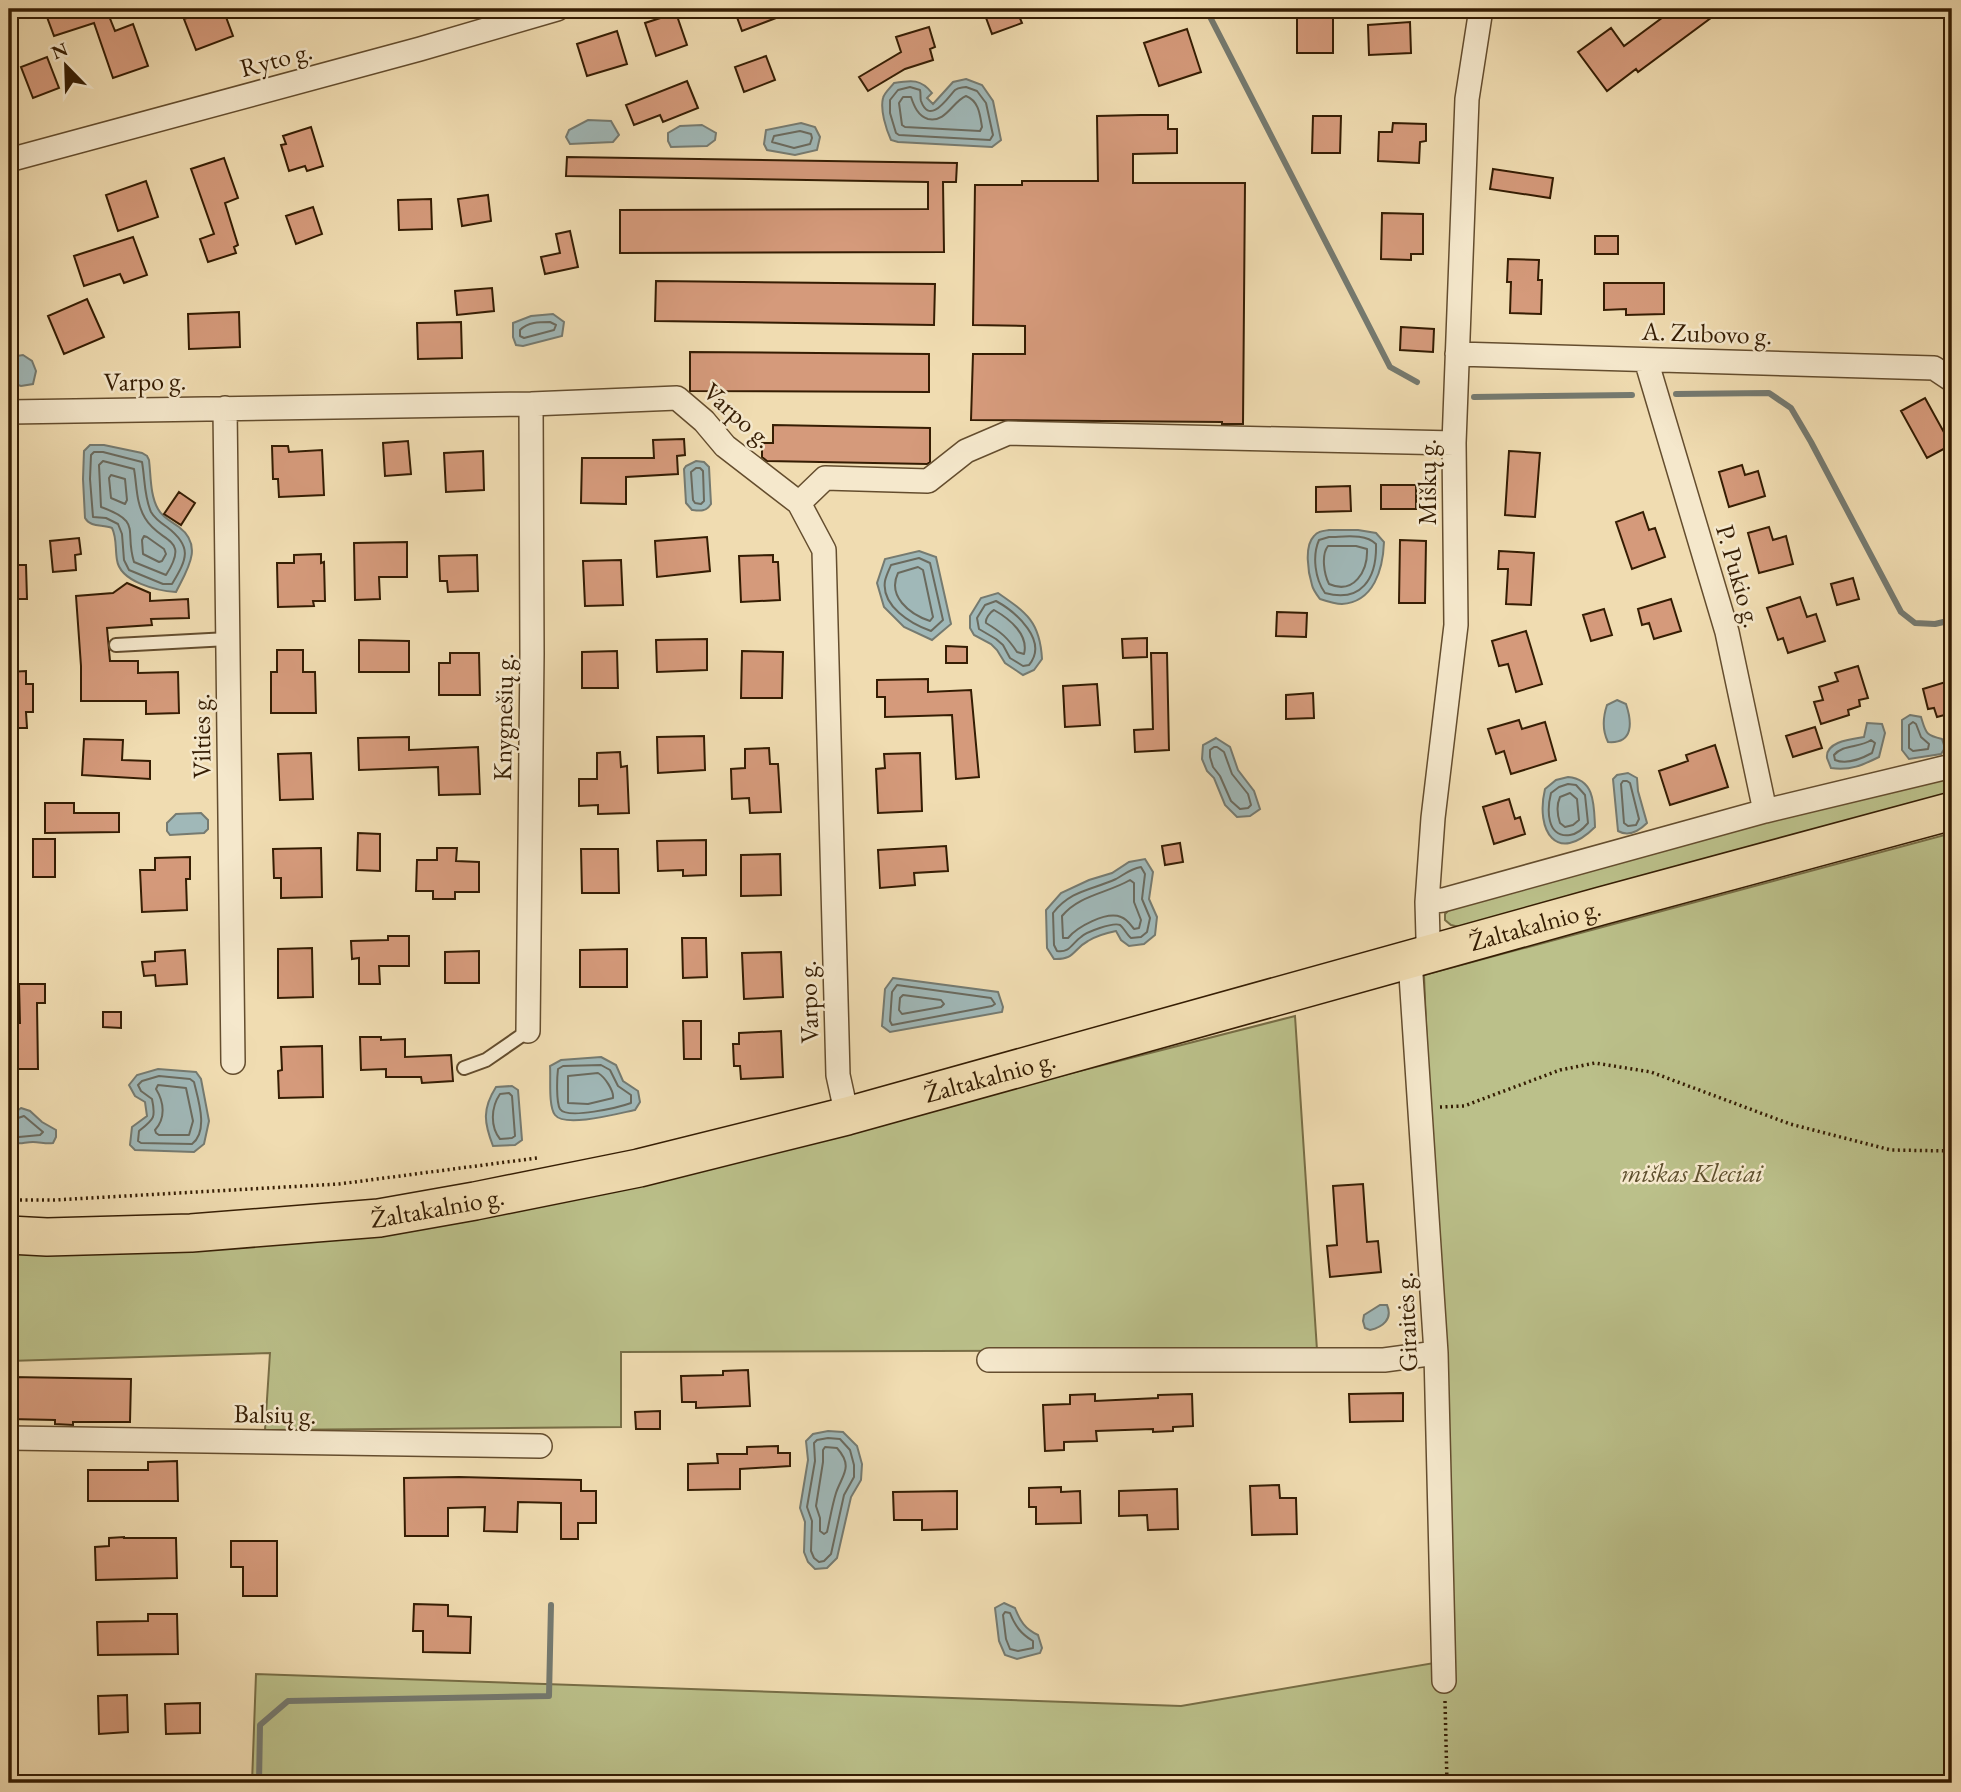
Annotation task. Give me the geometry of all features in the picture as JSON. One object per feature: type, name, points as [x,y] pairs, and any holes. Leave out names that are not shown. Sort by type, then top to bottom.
[{"type":"main road","name":"Žaltakalnio g.","points":[[9,1235],[47,1237],[191,1233],[379,1218],[639,1168],[846,1116],[1952,811]]},
{"type":"street","name":"Ryto g.","points":[[9,160],[407,53],[558,9]]},
{"type":"street","name":"Miškų g.","points":[[1420,957],[1428,938],[1427,902],[1433,818],[1456,625],[1454,443],[1467,99],[1482,9]]},
{"type":"street","name":"A. Zubovo g.","points":[[1457,355],[1934,368],[1952,380]]},
{"type":"street","name":"P. Pukio g.","points":[[1646,360],[1727,632],[1765,811]]},
{"type":"street","name":"Varpo g.","points":[[9,412],[531,404],[677,398],[704,421],[725,446],[799,503],[824,550],[838,1075],[846,1116]]},
{"type":"street","name":"Knygnešių g.","points":[[528,1031],[532,654],[531,404]]},
{"type":"street","name":"Vilties g.","points":[[225,408],[233,1062]]},
{"type":"street","points":[[799,503],[825,478],[928,481],[966,451],[1008,433],[1454,443]]},
{"type":"street","points":[[1427,902],[1443,900],[1765,811],[1952,766]]},
{"type":"street","name":"Giraitės g.","points":[[1420,957],[1420,1108],[1436,1353],[1444,1681]]},
{"type":"street","points":[[989,1360],[1384,1360],[1436,1353]]},
{"type":"street","name":"Balsių g.","points":[[9,1438],[540,1446]]},
{"type":"lane","points":[[116,645],[228,639]]},
{"type":"lane","points":[[464,1068],[486,1060],[528,1031]]},
{"type":"path","points":[[1420,1108],[1464,1106],[1560,1070],[1595,1063],[1651,1072],[1790,1124],[1891,1150],[1952,1151]]},
{"type":"path","points":[[9,1200],[54,1200],[339,1184],[548,1158]]},
{"type":"path","points":[[1444,1681],[1447,1783]]},
{"type":"green space","points":[[1952,776],[1952,796],[1463,928],[1451,925],[1445,920],[1445,914],[1452,907],[1770,820]]},
{"type":"green space","name":"miškas Kleciai","points":[[1952,833],[1952,1783],[252,1783],[256,1674],[1181,1706],[1452,1660],[1424,975]]},
{"type":"green space","points":[[1295,1016],[1317,1350],[621,1352],[621,1427],[265,1430],[270,1353],[9,1361],[9,1250],[98,1253],[236,1248],[442,1224],[594,1195]]},
{"type":"water","points":[[966,79],[982,85],[993,101],[1001,140],[992,147],[891,140],[882,103],[894,83],[920,83],[932,93],[927,98],[933,104],[953,82]]},
{"type":"water","points":[[588,120],[611,121],[619,135],[613,142],[570,144],[566,137],[569,130]]},
{"type":"water","points":[[801,123],[815,127],[820,137],[817,150],[795,155],[767,150],[764,144],[766,130]]},
{"type":"water","points":[[702,125],[716,133],[715,140],[707,146],[671,147],[668,133],[680,126]]},
{"type":"water","points":[[553,314],[564,322],[562,336],[523,346],[516,345],[513,323],[531,316]]},
{"type":"water","points":[[23,355],[32,361],[36,371],[33,384],[21,386],[9,382],[9,360],[11,357]]},
{"type":"water","points":[[90,445],[104,445],[147,456],[155,504],[191,542],[191,558],[176,592],[160,590],[132,580],[120,568],[112,528],[94,525],[85,518],[84,451]]},
{"type":"water","points":[[696,461],[704,462],[709,467],[711,504],[700,511],[692,510],[686,503],[684,469]]},
{"type":"water","points":[[1329,530],[1376,533],[1384,542],[1382,563],[1375,582],[1369,591],[1353,602],[1339,604],[1320,599],[1313,587],[1308,566],[1309,546],[1316,534]]},
{"type":"water","points":[[919,551],[936,557],[951,624],[932,640],[904,627],[884,607],[877,583],[885,559]]},
{"type":"water","points":[[998,593],[1024,613],[1035,627],[1038,636],[1042,659],[1034,670],[1023,675],[1005,663],[991,644],[974,635],[970,628],[970,616],[981,598]]},
{"type":"water","points":[[1617,700],[1626,704],[1629,730],[1623,739],[1608,742],[1604,728],[1605,714],[1607,705]]},
{"type":"water","points":[[1910,715],[1921,717],[1927,732],[1942,739],[1945,748],[1941,754],[1909,759],[1902,750],[1902,720]]},
{"type":"water","points":[[1867,723],[1882,724],[1885,733],[1879,757],[1856,767],[1831,768],[1827,758],[1830,748],[1841,742],[1864,737]]},
{"type":"water","points":[[1216,738],[1230,747],[1238,770],[1254,791],[1260,809],[1250,816],[1237,817],[1225,805],[1214,778],[1207,771],[1202,759],[1203,745]]},
{"type":"water","points":[[1628,773],[1637,778],[1647,823],[1637,831],[1626,833],[1618,831],[1613,779],[1617,775]]},
{"type":"water","points":[[1568,777],[1577,779],[1588,788],[1593,802],[1595,827],[1582,838],[1570,843],[1560,843],[1552,838],[1546,829],[1543,804],[1545,789],[1556,780]]},
{"type":"water","points":[[201,813],[208,820],[208,829],[204,833],[170,835],[167,831],[167,823],[176,814]]},
{"type":"water","points":[[1145,859],[1153,872],[1149,899],[1157,917],[1155,935],[1144,944],[1129,946],[1121,940],[1116,931],[1091,939],[1066,958],[1054,959],[1047,948],[1046,910],[1061,893],[1112,873],[1129,862]]},
{"type":"water","points":[[893,978],[998,992],[1002,1012],[890,1032],[882,1026],[885,989]]},
{"type":"water","points":[[601,1057],[616,1065],[623,1081],[638,1091],[640,1102],[635,1110],[581,1120],[561,1119],[555,1115],[551,1098],[550,1066],[561,1060]]},
{"type":"water","points":[[158,1069],[196,1072],[201,1079],[209,1121],[204,1144],[194,1152],[135,1150],[130,1145],[132,1127],[147,1116],[145,1102],[135,1096],[129,1085],[137,1075]]},
{"type":"water","points":[[512,1086],[518,1090],[522,1140],[515,1145],[493,1146],[486,1123],[488,1102],[496,1087]]},
{"type":"water","points":[[21,1108],[30,1111],[56,1130],[53,1143],[18,1143],[9,1138],[9,1117]]},
{"type":"water","points":[[1380,1305],[1387,1305],[1389,1310],[1386,1322],[1375,1329],[1365,1328],[1364,1315]]},
{"type":"water","points":[[843,1432],[857,1446],[862,1464],[861,1480],[851,1497],[837,1558],[827,1568],[815,1569],[804,1552],[805,1522],[800,1508],[808,1460],[806,1441],[813,1434]]},
{"type":"water","points":[[1004,1603],[1015,1608],[1023,1624],[1038,1635],[1042,1648],[1040,1653],[1017,1659],[1005,1655],[999,1641],[995,1608]]},
{"type":"building","points":[[44,9],[126,9],[109,16],[115,31],[133,24],[148,66],[113,78],[94,23],[54,36]]},
{"type":"building","points":[[211,9],[223,9],[233,36],[196,50],[184,19]]},
{"type":"building","points":[[734,9],[797,9],[797,10],[742,31]]},
{"type":"building","points":[[1001,9],[1016,9],[1022,23],[992,34],[985,15]]},
{"type":"building","points":[[1674,9],[1723,9],[1638,72],[1636,69],[1607,91],[1578,52],[1611,28],[1624,46]]},
{"type":"building","points":[[1297,12],[1333,12],[1333,53],[1297,53]]},
{"type":"building","points":[[676,13],[687,45],[656,56],[645,23]]},
{"type":"building","points":[[1410,22],[1411,53],[1369,55],[1368,25]]},
{"type":"building","points":[[929,27],[935,47],[930,49],[933,60],[905,69],[868,91],[859,77],[901,52],[896,37]]},
{"type":"building","points":[[1187,29],[1201,72],[1159,86],[1144,43]]},
{"type":"building","points":[[617,31],[627,64],[587,76],[577,44]]},
{"type":"building","points":[[766,56],[775,80],[744,92],[735,67]]},
{"type":"building","points":[[47,57],[59,88],[33,98],[21,67]]},
{"type":"building","points":[[687,81],[698,108],[663,122],[660,115],[634,125],[626,105]]},
{"type":"building","points":[[1168,115],[1168,129],[1177,129],[1177,153],[1133,154],[1133,183],[1245,183],[1243,424],[971,420],[973,354],[1025,354],[1025,326],[973,325],[975,185],[1022,185],[1022,181],[1098,181],[1097,116]]},
{"type":"building","points":[[1313,116],[1341,116],[1340,153],[1312,153]]},
{"type":"building","points":[[1393,123],[1426,124],[1426,141],[1420,142],[1419,163],[1378,161],[1379,132],[1392,132]]},
{"type":"building","points":[[311,127],[323,166],[307,171],[305,166],[289,171],[281,145],[286,144],[283,136]]},
{"type":"building","points":[[567,157],[957,163],[956,182],[943,182],[944,252],[620,253],[620,210],[928,209],[928,182],[566,176]]},
{"type":"building","points":[[224,158],[238,198],[225,203],[238,245],[234,247],[236,253],[208,262],[200,239],[214,234],[191,169]]},
{"type":"building","points":[[1493,169],[1553,178],[1550,198],[1490,189]]},
{"type":"building","points":[[146,181],[158,217],[118,231],[106,195]]},
{"type":"building","points":[[488,195],[491,221],[462,226],[458,199]]},
{"type":"building","points":[[431,199],[432,229],[399,230],[398,200]]},
{"type":"building","points":[[313,207],[322,234],[296,244],[286,216]]},
{"type":"building","points":[[1382,213],[1423,214],[1423,254],[1411,254],[1411,260],[1381,259]]},
{"type":"building","points":[[570,231],[578,267],[545,274],[541,257],[560,253],[556,234]]},
{"type":"building","points":[[1595,236],[1618,236],[1618,254],[1595,254]]},
{"type":"building","points":[[133,237],[147,275],[124,283],[120,274],[84,286],[74,256]]},
{"type":"building","points":[[1508,259],[1539,260],[1538,280],[1542,280],[1541,314],[1510,313],[1511,282],[1507,282]]},
{"type":"building","points":[[656,281],[935,284],[934,325],[655,321]]},
{"type":"building","points":[[1604,283],[1664,283],[1664,314],[1626,315],[1626,309],[1604,310]]},
{"type":"building","points":[[492,288],[494,311],[457,315],[455,291]]},
{"type":"building","points":[[87,299],[104,337],[64,354],[48,316]]},
{"type":"building","points":[[239,312],[240,347],[189,349],[188,314]]},
{"type":"building","points":[[461,322],[462,358],[418,359],[417,323]]},
{"type":"building","points":[[1401,327],[1434,329],[1433,352],[1400,350]]},
{"type":"building","points":[[690,352],[929,354],[929,392],[690,391]]},
{"type":"building","points":[[1925,398],[1951,445],[1927,458],[1901,411]]},
{"type":"building","points":[[773,425],[930,428],[930,462],[767,461],[762,457],[762,443],[773,443]]},
{"type":"building","points":[[684,439],[685,455],[677,456],[678,474],[626,477],[626,504],[581,503],[582,458],[654,458],[653,440]]},
{"type":"building","points":[[408,441],[411,474],[385,476],[383,443]]},
{"type":"building","points":[[272,446],[288,446],[289,452],[322,450],[324,495],[279,497],[278,479],[273,479]]},
{"type":"building","points":[[483,451],[484,490],[446,492],[444,453]]},
{"type":"building","points":[[1509,451],[1540,453],[1535,517],[1505,515]]},
{"type":"building","points":[[1742,465],[1745,475],[1758,471],[1765,496],[1729,507],[1719,472]]},
{"type":"building","points":[[1381,485],[1416,485],[1416,509],[1381,509]]},
{"type":"building","points":[[1350,486],[1351,511],[1316,512],[1316,487]]},
{"type":"building","points":[[179,492],[195,503],[181,525],[164,514]]},
{"type":"building","points":[[1643,512],[1649,530],[1655,528],[1665,557],[1632,569],[1616,522]]},
{"type":"building","points":[[1769,527],[1773,540],[1786,536],[1793,564],[1759,573],[1748,533]]},
{"type":"building","points":[[707,537],[710,571],[657,577],[655,541]]},
{"type":"building","points":[[79,538],[81,554],[75,555],[76,570],[53,572],[50,541]]},
{"type":"building","points":[[1400,540],[1426,541],[1425,603],[1399,603]]},
{"type":"building","points":[[407,542],[407,577],[379,577],[380,599],[355,600],[354,543]]},
{"type":"building","points":[[1499,551],[1534,553],[1531,605],[1506,604],[1508,569],[1498,569]]},
{"type":"building","points":[[321,554],[321,563],[324,562],[325,601],[313,601],[314,606],[278,607],[277,563],[294,563],[294,555]]},
{"type":"building","points":[[477,555],[478,591],[448,592],[447,581],[440,581],[439,556]]},
{"type":"building","points":[[773,555],[773,562],[778,562],[780,600],[741,602],[739,556]]},
{"type":"building","points":[[621,560],[623,605],[585,606],[583,561]]},
{"type":"building","points":[[9,565],[26,565],[27,599],[9,599]]},
{"type":"building","points":[[1853,578],[1859,599],[1837,605],[1831,584]]},
{"type":"building","points":[[127,583],[150,593],[150,601],[188,599],[189,618],[151,619],[152,625],[107,628],[110,661],[138,661],[138,673],[178,672],[179,713],[146,714],[146,701],[81,701],[76,596],[113,593]]},
{"type":"building","points":[[1800,597],[1807,617],[1816,614],[1825,641],[1788,653],[1783,638],[1778,640],[1767,608]]},
{"type":"building","points":[[1671,599],[1681,631],[1654,639],[1649,623],[1642,625],[1638,609]]},
{"type":"building","points":[[1604,609],[1612,635],[1591,641],[1583,615]]},
{"type":"building","points":[[1277,612],[1307,613],[1306,637],[1276,636]]},
{"type":"building","points":[[1526,631],[1542,684],[1516,692],[1508,664],[1499,666],[1492,641]]},
{"type":"building","points":[[1147,638],[1147,657],[1123,658],[1122,639]]},
{"type":"building","points":[[707,639],[707,670],[657,672],[656,640]]},
{"type":"building","points":[[359,640],[409,641],[409,672],[359,672]]},
{"type":"building","points":[[946,646],[967,647],[967,663],[946,663]]},
{"type":"building","points":[[277,650],[303,650],[303,672],[315,672],[316,713],[271,713],[271,672],[277,672]]},
{"type":"building","points":[[617,651],[618,688],[582,688],[582,652]]},
{"type":"building","points":[[742,651],[783,652],[782,698],[741,698]]},
{"type":"building","points":[[450,653],[479,653],[480,695],[439,695],[439,663],[450,663]]},
{"type":"building","points":[[1151,653],[1167,653],[1169,750],[1135,752],[1134,730],[1153,729]]},
{"type":"building","points":[[1858,666],[1868,698],[1859,700],[1860,706],[1848,710],[1849,715],[1821,724],[1814,702],[1823,700],[1819,687],[1838,681],[1835,673]]},
{"type":"building","points":[[26,671],[26,684],[33,684],[33,712],[26,712],[27,728],[9,728],[9,672]]},
{"type":"building","points":[[928,679],[928,692],[971,690],[979,777],[956,779],[952,715],[885,717],[885,697],[877,697],[877,680]]},
{"type":"building","points":[[1952,680],[1952,713],[1937,717],[1934,708],[1928,709],[1923,689]]},
{"type":"building","points":[[1097,684],[1100,725],[1065,727],[1063,686]]},
{"type":"building","points":[[1313,693],[1314,718],[1286,719],[1286,695]]},
{"type":"building","points":[[1519,720],[1522,729],[1545,722],[1556,760],[1511,774],[1504,751],[1496,754],[1488,729]]},
{"type":"building","points":[[1815,727],[1822,748],[1793,757],[1786,736]]},
{"type":"building","points":[[704,736],[705,770],[658,773],[657,737]]},
{"type":"building","points":[[409,737],[409,750],[478,747],[480,794],[439,795],[438,767],[359,770],[358,738]]},
{"type":"building","points":[[84,739],[123,740],[122,760],[150,761],[150,779],[82,775]]},
{"type":"building","points":[[1715,745],[1728,787],[1670,805],[1659,771],[1688,761],[1686,755]]},
{"type":"building","points":[[769,748],[770,764],[778,764],[781,812],[750,813],[749,798],[732,799],[731,769],[745,768],[745,749]]},
{"type":"building","points":[[620,752],[621,767],[627,766],[629,813],[598,814],[598,805],[579,806],[579,779],[597,779],[597,753]]},
{"type":"building","points":[[311,753],[313,799],[280,800],[278,754]]},
{"type":"building","points":[[920,753],[922,811],[878,813],[876,769],[885,768],[884,754]]},
{"type":"building","points":[[1509,799],[1515,819],[1520,817],[1525,834],[1494,844],[1483,807]]},
{"type":"building","points":[[45,803],[74,803],[74,813],[119,813],[119,832],[45,833]]},
{"type":"building","points":[[358,833],[380,834],[380,871],[357,870]]},
{"type":"building","points":[[33,839],[55,839],[55,877],[33,877]]},
{"type":"building","points":[[706,840],[706,875],[683,876],[683,870],[658,871],[657,841]]},
{"type":"building","points":[[1180,843],[1183,862],[1165,865],[1162,846]]},
{"type":"building","points":[[946,846],[948,871],[914,873],[915,885],[880,888],[878,850]]},
{"type":"building","points":[[321,848],[322,897],[281,898],[281,878],[274,878],[273,849]]},
{"type":"building","points":[[437,848],[457,848],[456,861],[479,862],[479,892],[455,892],[455,899],[433,899],[433,891],[416,891],[417,860],[437,860]]},
{"type":"building","points":[[581,849],[618,849],[619,893],[582,893]]},
{"type":"building","points":[[780,854],[781,895],[741,896],[741,855]]},
{"type":"building","points":[[190,857],[190,879],[186,879],[187,910],[142,912],[140,870],[155,870],[155,858]]},
{"type":"building","points":[[388,936],[409,936],[409,966],[379,966],[380,984],[359,984],[359,958],[352,959],[351,941],[388,940]]},
{"type":"building","points":[[682,938],[706,938],[707,977],[683,978]]},
{"type":"building","points":[[312,948],[313,997],[278,998],[278,949]]},
{"type":"building","points":[[627,949],[627,987],[580,987],[580,950]]},
{"type":"building","points":[[185,950],[187,984],[156,986],[155,975],[144,976],[142,962],[155,961],[155,952]]},
{"type":"building","points":[[479,951],[479,983],[445,983],[445,952]]},
{"type":"building","points":[[781,952],[783,997],[744,999],[742,953]]},
{"type":"building","points":[[19,984],[45,984],[45,1003],[37,1003],[38,1069],[14,1069],[13,1023],[20,1023]]},
{"type":"building","points":[[103,1012],[121,1012],[121,1028],[103,1027]]},
{"type":"building","points":[[683,1021],[701,1021],[701,1059],[684,1059]]},
{"type":"building","points":[[781,1031],[783,1077],[741,1079],[740,1066],[734,1066],[733,1044],[739,1044],[739,1033]]},
{"type":"building","points":[[360,1037],[405,1039],[405,1057],[451,1055],[453,1081],[422,1083],[421,1077],[386,1077],[386,1069],[361,1070]]},
{"type":"building","points":[[322,1046],[323,1097],[279,1098],[281,1047]]},
{"type":"building","points":[[1363,1184],[1367,1242],[1378,1241],[1381,1272],[1330,1277],[1327,1246],[1337,1245],[1333,1186]]},
{"type":"building","points":[[748,1370],[750,1406],[696,1408],[696,1402],[682,1402],[681,1376],[723,1375],[723,1371]]},
{"type":"building","points":[[11,1377],[131,1379],[130,1422],[73,1422],[73,1425],[55,1424],[55,1420],[10,1419]]},
{"type":"building","points":[[1403,1393],[1403,1421],[1350,1422],[1349,1394]]},
{"type":"building","points":[[1095,1394],[1095,1401],[1192,1394],[1193,1426],[1173,1427],[1173,1431],[1096,1431],[1097,1441],[1064,1442],[1064,1450],[1045,1451],[1043,1405],[1070,1404],[1070,1395]]},
{"type":"building","points":[[660,1411],[660,1429],[636,1429],[635,1412]]},
{"type":"building","points":[[778,1446],[778,1453],[790,1453],[790,1466],[740,1469],[740,1489],[688,1490],[688,1464],[718,1463],[717,1454],[747,1454],[747,1447]]},
{"type":"building","points":[[177,1461],[178,1501],[88,1501],[88,1470],[148,1470],[148,1462]]},
{"type":"building","points":[[404,1478],[581,1480],[581,1491],[596,1491],[596,1523],[578,1523],[578,1539],[561,1539],[561,1503],[518,1502],[517,1532],[484,1531],[485,1507],[448,1508],[448,1536],[405,1536]]},
{"type":"building","points":[[1279,1485],[1280,1498],[1296,1498],[1297,1534],[1252,1535],[1250,1486]]},
{"type":"building","points":[[1061,1487],[1061,1492],[1080,1491],[1081,1523],[1036,1524],[1036,1507],[1029,1507],[1029,1488]]},
{"type":"building","points":[[1177,1489],[1178,1529],[1148,1530],[1147,1515],[1119,1516],[1119,1491]]},
{"type":"building","points":[[957,1491],[957,1529],[922,1530],[922,1520],[894,1520],[893,1492]]},
{"type":"building","points":[[109,1538],[176,1538],[177,1578],[96,1580],[95,1547],[109,1546]]},
{"type":"building","points":[[231,1541],[277,1541],[277,1596],[243,1596],[243,1567],[231,1567]]},
{"type":"building","points":[[414,1604],[448,1605],[448,1616],[471,1617],[470,1653],[423,1652],[423,1631],[413,1631]]},
{"type":"building","points":[[148,1614],[177,1614],[178,1654],[98,1655],[97,1622],[148,1621]]},
{"type":"building","points":[[127,1695],[128,1732],[99,1734],[98,1696]]},
{"type":"building","points":[[200,1703],[200,1733],[166,1734],[165,1704]]},
{"type":"waterway","points":[[1206,9],[1390,367],[1417,382]]},
{"type":"waterway","points":[[1676,394],[1769,393],[1791,408],[1901,612],[1915,623],[1935,624],[1952,620]]},
{"type":"waterway","points":[[1474,397],[1632,395]]},
{"type":"waterway","points":[[259,1783],[260,1725],[288,1701],[549,1696],[551,1605]]}]
